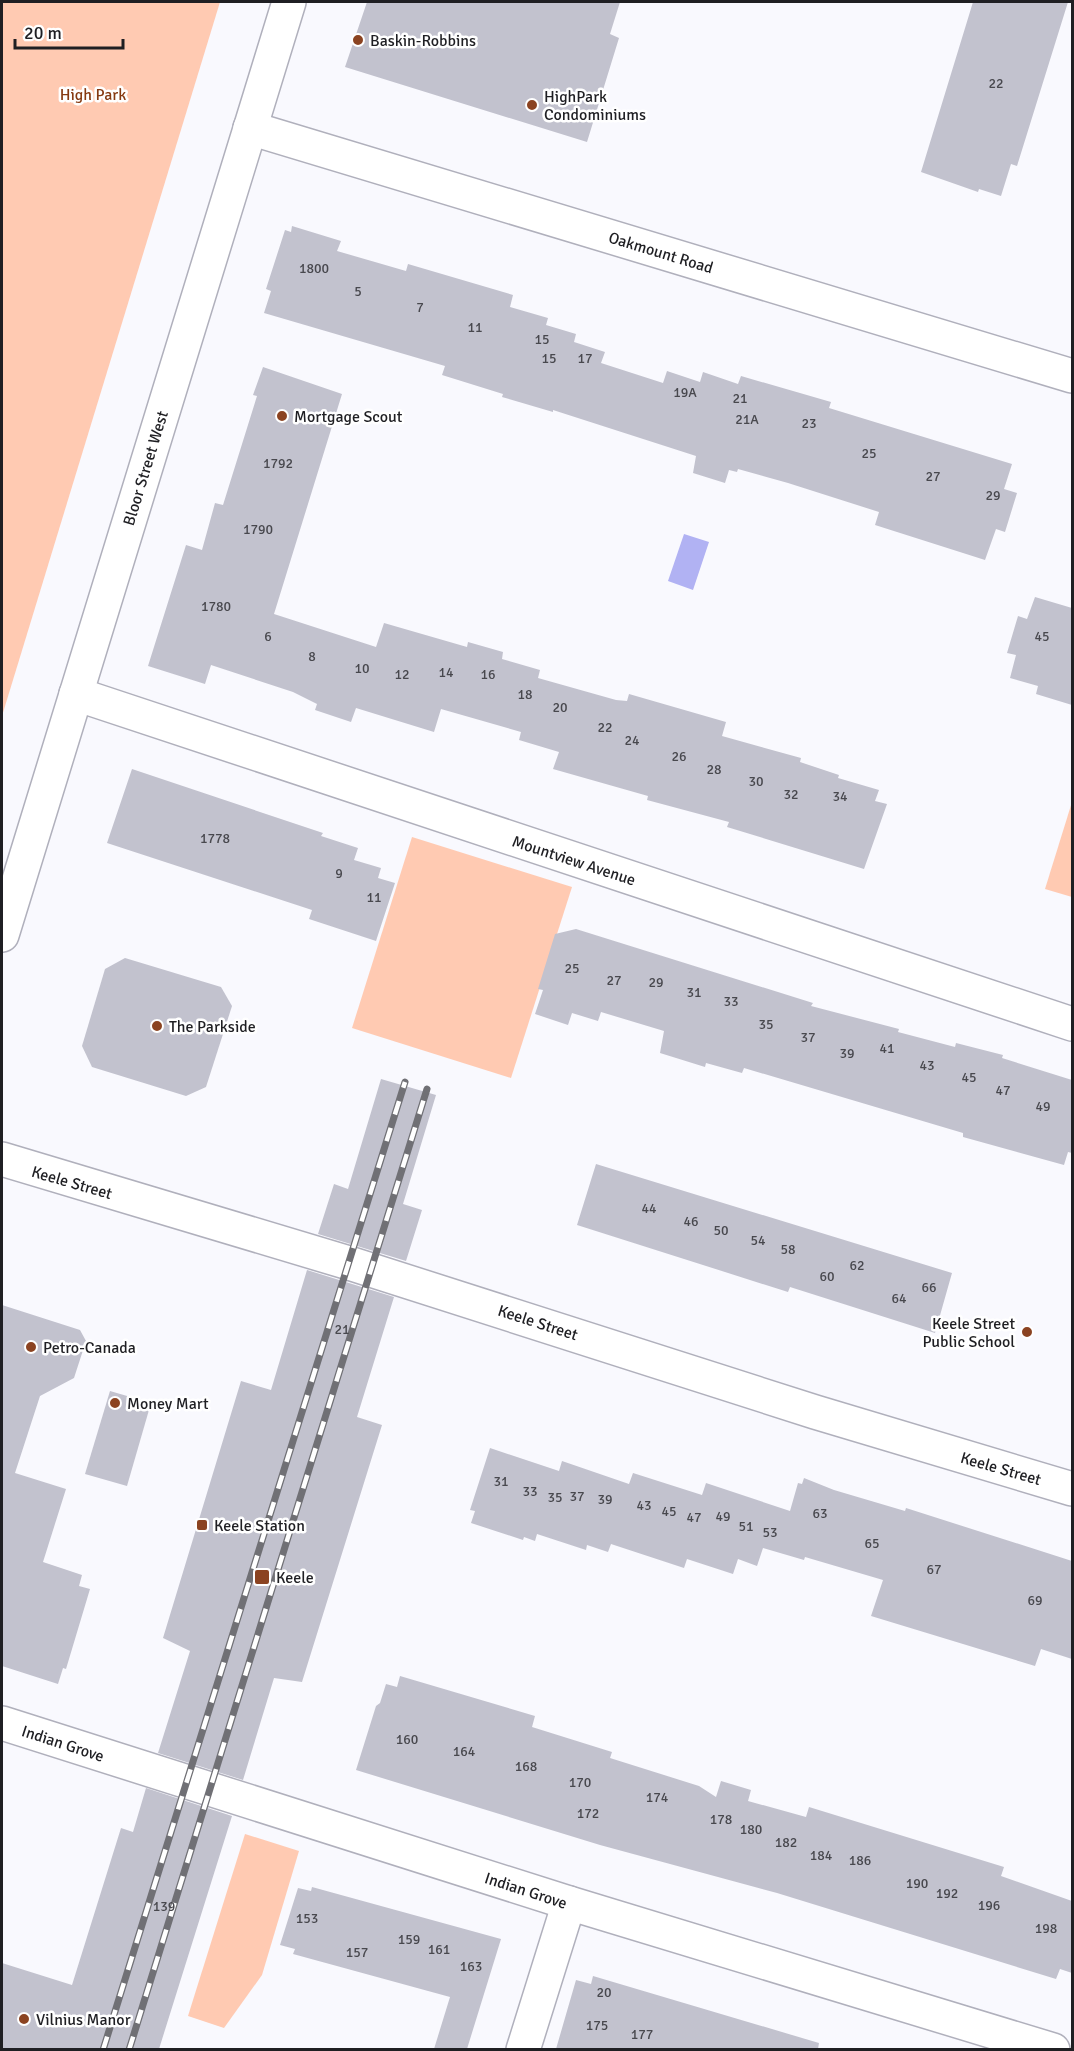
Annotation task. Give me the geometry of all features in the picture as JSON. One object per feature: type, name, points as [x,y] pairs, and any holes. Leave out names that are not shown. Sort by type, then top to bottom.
[{"type":"street","name":"Bloor Street West","points":[[2,935],[289,2]]},
{"type":"street","name":"Oakmount Road","points":[[250,128],[1072,376]]},
{"type":"street","name":"Mountview Avenue","points":[[76,694],[1072,1024]]},
{"type":"street","name":"Keele Street","points":[[2,1159],[349,1263],[815,1412],[1072,1489]]},
{"type":"street","name":"Indian Grove","points":[[2,1724],[568,1903],[1053,2049]]},
{"type":"street","points":[[523,2049],[568,1903]]},
{"type":"green space","name":"High Park","points":[[2,2],[220,2],[2,716]]},
{"type":"green space","points":[[1072,802],[1072,897],[1045,889]]},
{"type":"green space","points":[[412,837],[572,887],[511,1078],[352,1028]]},
{"type":"green space","points":[[245,1834],[299,1851],[262,1975],[224,2028],[188,2016]]},
{"type":"water","points":[[684,534],[709,542],[693,590],[668,581]]},
{"type":"building","name":"HighPark Condominiums","points":[[367,2],[620,2],[610,34],[619,38],[587,142],[345,67]]},
{"type":"building","points":[[973,2],[1068,2],[1017,166],[1011,164],[1001,196],[979,189],[978,192],[921,172]]},
{"type":"building","points":[[292,226],[341,241],[337,251],[406,271],[408,264],[513,295],[510,307],[548,318],[546,325],[576,334],[574,342],[605,352],[601,363],[663,383],[667,371],[700,382],[703,372],[738,384],[741,376],[831,402],[829,408],[1012,464],[1004,489],[1017,493],[1005,532],[996,529],[985,560],[875,525],[879,512],[788,483],[738,469],[737,472],[729,470],[725,483],[693,473],[696,456],[553,410],[553,412],[502,397],[503,394],[442,375],[445,366],[264,313],[271,291],[266,289],[285,230],[291,232]]},
{"type":"building","points":[[263,367],[342,394],[274,614],[376,647],[384,623],[467,647],[468,642],[503,652],[502,659],[540,670],[538,678],[616,700],[627,701],[629,694],[726,722],[722,736],[801,758],[800,762],[839,775],[838,778],[879,790],[875,801],[887,804],[864,869],[727,827],[729,822],[647,800],[648,796],[553,769],[559,752],[519,740],[521,732],[441,709],[434,732],[356,708],[351,722],[315,710],[317,704],[293,692],[211,665],[205,684],[148,666],[186,545],[202,550],[215,503],[223,505],[257,396],[253,395]]},
{"type":"building","points":[[1035,597],[1072,608],[1072,705],[1036,694],[1038,686],[1010,678],[1016,655],[1007,653],[1018,616],[1027,619]]},
{"type":"building","points":[[132,769],[323,833],[321,836],[358,848],[354,860],[381,868],[378,878],[395,883],[376,941],[309,919],[312,910],[107,843]]},
{"type":"building","points":[[576,929],[813,1003],[811,1006],[899,1029],[898,1032],[955,1047],[956,1043],[1003,1055],[1002,1058],[1072,1080],[1072,1153],[1068,1152],[1064,1165],[963,1137],[963,1133],[744,1068],[742,1073],[706,1063],[705,1067],[660,1053],[664,1031],[601,1012],[598,1021],[572,1013],[568,1025],[535,1014],[543,990],[538,989],[555,934]]},
{"type":"building","name":"The Parkside","points":[[125,958],[221,987],[232,1006],[206,1087],[186,1096],[92,1067],[82,1046],[105,969]]},
{"type":"building","points":[[381,1079],[436,1095],[403,1204],[422,1210],[406,1261],[318,1234],[334,1184],[348,1189]]},
{"type":"building","points":[[596,1164],[952,1273],[935,1333],[790,1287],[788,1292],[577,1225]]},
{"type":"building","points":[[307,1270],[394,1297],[357,1417],[382,1425],[302,1682],[274,1678],[243,1780],[158,1753],[190,1651],[163,1638],[241,1381],[271,1390]]},
{"type":"building","points":[[2,1305],[80,1330],[86,1341],[74,1378],[40,1396],[15,1473],[66,1489],[43,1562],[82,1575],[79,1586],[90,1589],[66,1669],[63,1668],[58,1684],[2,1666]]},
{"type":"building","points":[[110,1391],[151,1403],[127,1486],[85,1474]]},
{"type":"building","points":[[490,1448],[559,1471],[562,1461],[629,1484],[633,1473],[702,1495],[706,1483],[790,1511],[798,1483],[802,1484],[804,1478],[834,1490],[905,1511],[906,1508],[1072,1561],[1072,1659],[1041,1649],[1035,1666],[871,1616],[883,1580],[805,1557],[804,1560],[763,1548],[757,1566],[738,1559],[733,1574],[687,1559],[684,1568],[611,1544],[608,1552],[587,1545],[586,1550],[537,1534],[535,1541],[524,1537],[523,1540],[471,1523],[475,1511],[470,1510]]},
{"type":"building","points":[[400,1676],[535,1716],[532,1727],[612,1752],[610,1758],[699,1786],[716,1797],[721,1781],[751,1790],[748,1801],[806,1817],[809,1807],[1004,1867],[1001,1876],[1072,1901],[1072,1973],[1060,1969],[1056,1979],[777,1893],[600,1845],[356,1770],[376,1706],[380,1703],[386,1684],[397,1687]]},
{"type":"building","points":[[146,1788],[232,1816],[159,2049],[2,2049],[2,1963],[72,1985],[121,1828],[133,1832]]},
{"type":"building","points":[[312,1887],[501,1939],[467,2049],[434,2049],[450,1997],[293,1954],[295,1949],[280,1945],[298,1888],[311,1891]]},
{"type":"building","points":[[593,1976],[819,2043],[818,2049],[556,2049],[576,1980],[591,1984]]},
{"type":"railway","points":[[103,2050],[405,1082]]},
{"type":"railway","points":[[129,2050],[427,1089]]},
{"type":"place","name":"Baskin-Robbins","points":[[358,40]]},
{"type":"place","name":"HighPark Condominiums","points":[[532,105]]},
{"type":"place","name":"Mortgage Scout","points":[[282,416]]},
{"type":"place","name":"The Parkside","points":[[157,1026]]},
{"type":"place","name":"Keele Street Public School","points":[[1027,1332]]},
{"type":"place","name":"Petro-Canada","points":[[31,1347]]},
{"type":"place","name":"Money Mart","points":[[115,1403]]},
{"type":"place","name":"Keele Station","points":[[202,1525]]},
{"type":"place","name":"Keele","points":[[262,1577]]},
{"type":"place","name":"Vilnius Manor","points":[[24,2019]]}]
